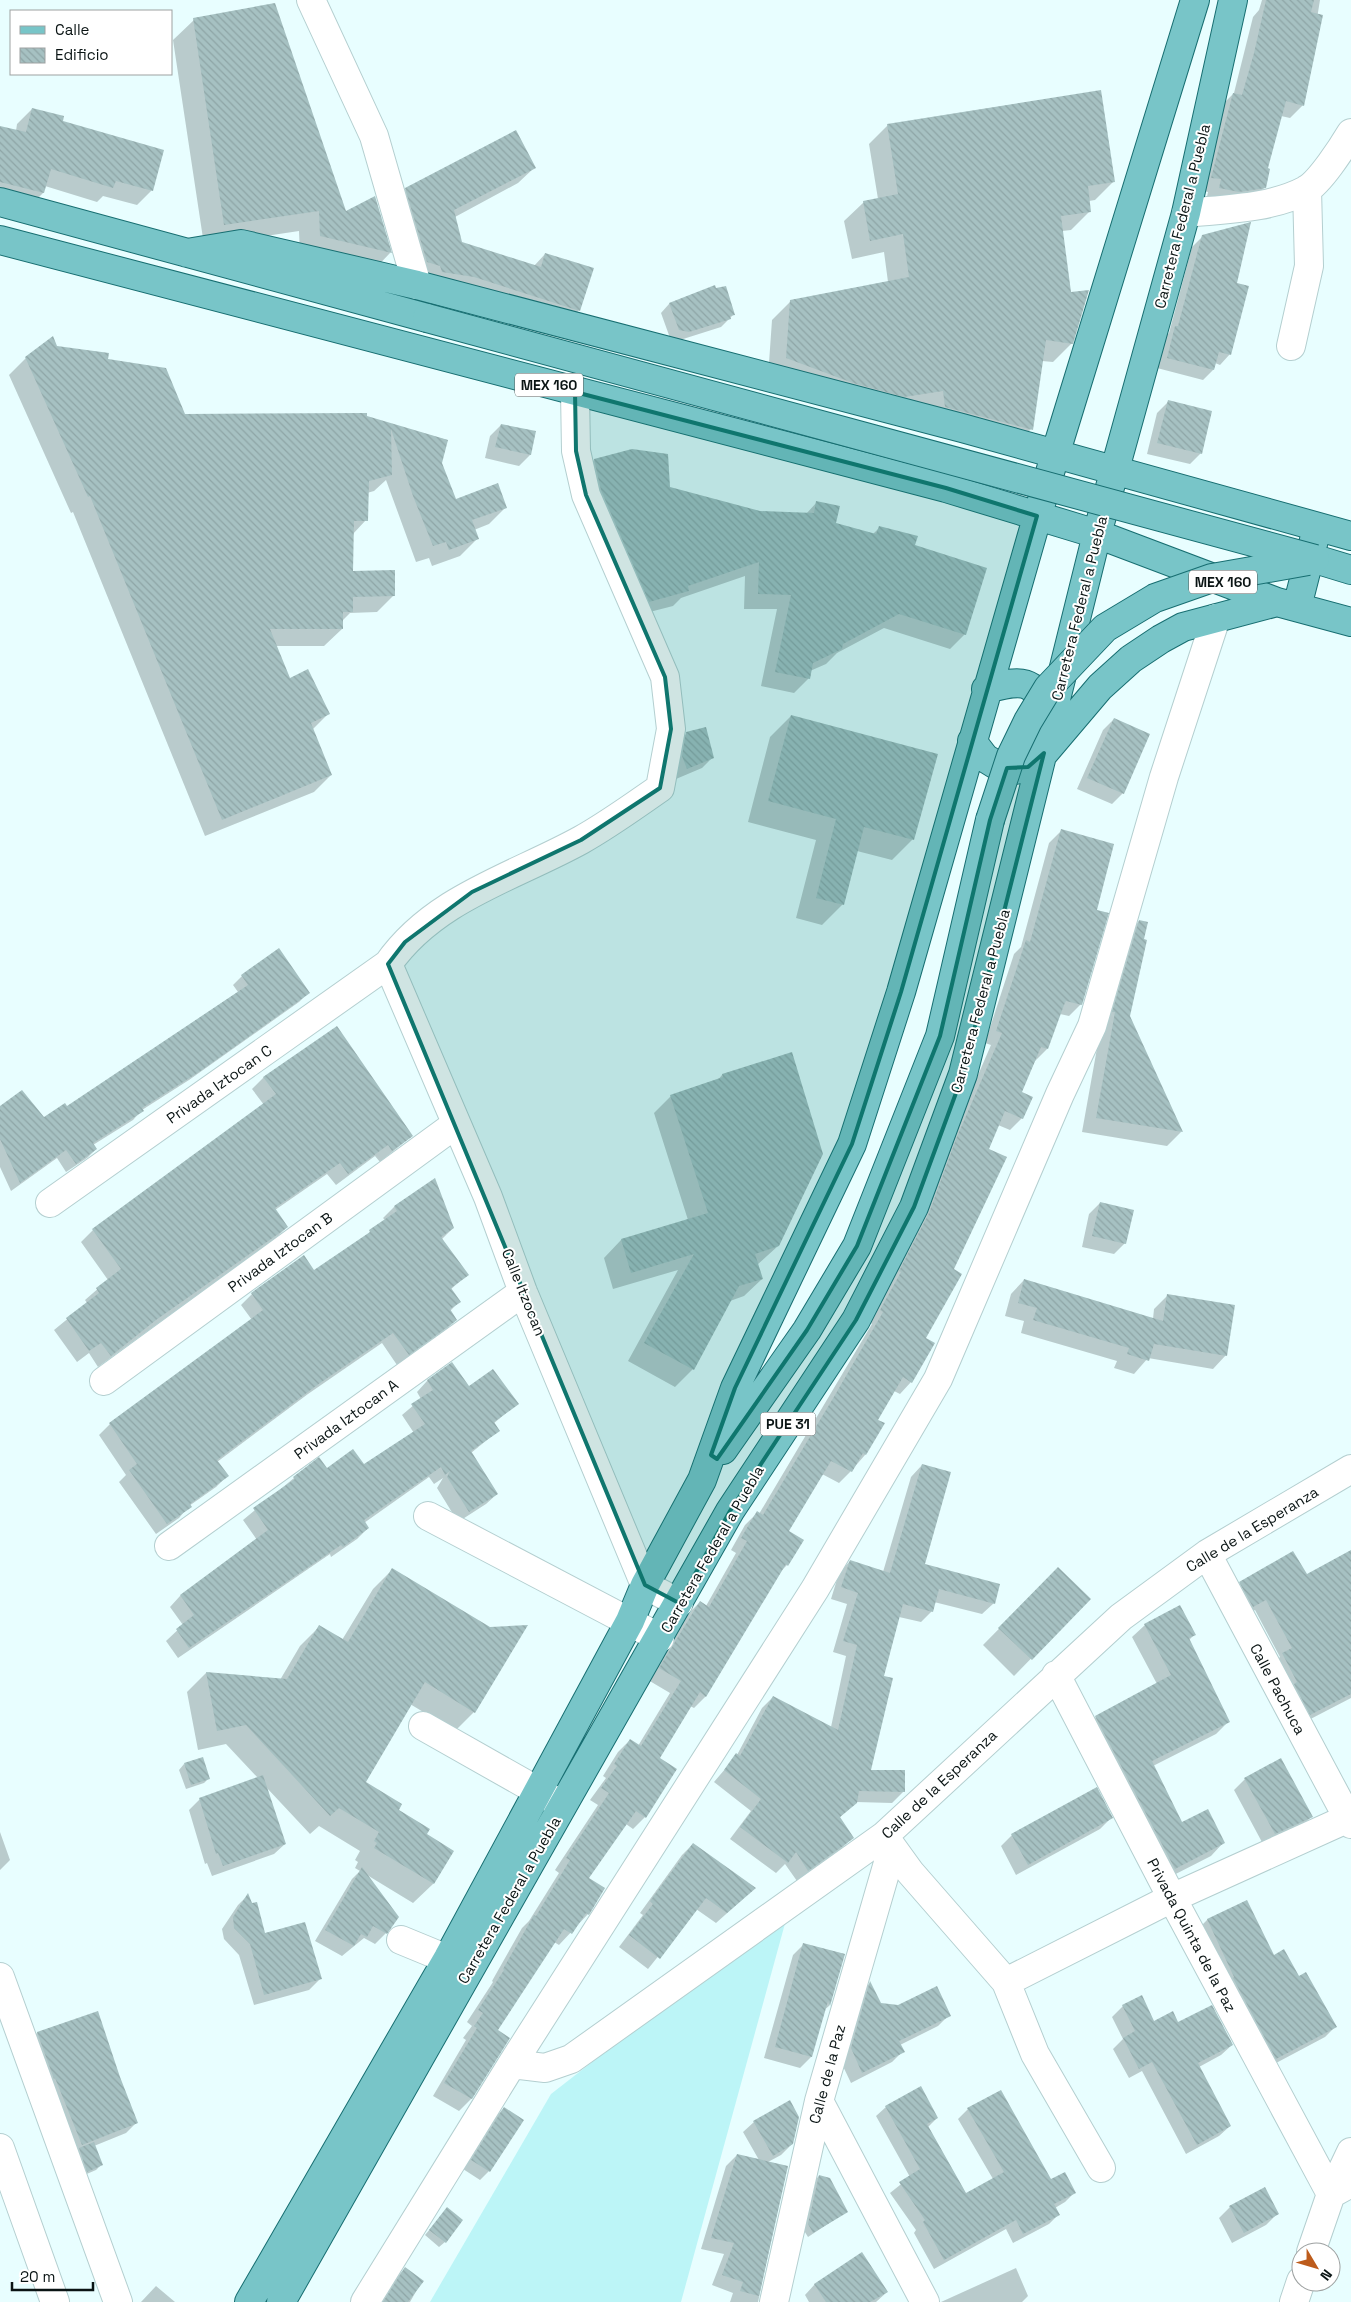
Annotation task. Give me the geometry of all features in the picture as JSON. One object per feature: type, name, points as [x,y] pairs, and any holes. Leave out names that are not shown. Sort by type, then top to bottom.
[{"type":"main road","name":"Carretera Federal a Puebla","points":[[281,2302],[459,1963],[538,1791],[630,1621],[646,1585],[702,1480],[735,1388],[852,1144],[901,992],[1036,516],[1195,0]]},
{"type":"main road","name":"Carretera Federal a Puebla","points":[[250,2302],[459,1963],[563,1806],[730,1512],[856,1320],[914,1207],[963,1074],[1097,534],[1186,213],[1233,0]]},
{"type":"main road","name":"MEX 160","points":[[0,202],[1351,570]]},
{"type":"main road","name":"MEX 160","points":[[0,240],[946,488],[1097,534],[1287,605],[1351,622]]},
{"type":"main road","points":[[187,253],[241,244],[417,285],[962,428],[1316,528],[1351,536]]},
{"type":"main road","points":[[946,488],[962,428]]},
{"type":"main road","points":[[972,741],[985,758],[998,766],[1015,770],[1028,767],[1044,753],[1100,687],[1131,659],[1183,627],[1216,618],[1287,605],[1316,528]]},
{"type":"main road","points":[[702,1480],[807,1330],[857,1246],[940,1036],[990,820],[1012,756],[1028,721],[1048,688],[1105,628],[1155,598],[1212,578],[1314,559]]},
{"type":"main road","points":[[986,689],[1021,683],[1037,689],[1053,711]]},
{"type":"street","points":[[311,0],[374,136],[417,285]]},
{"type":"street","points":[[1186,213],[1271,203],[1307,189],[1338,155],[1351,133]]},
{"type":"street","points":[[1291,346],[1309,266],[1307,189]]},
{"type":"street","name":"Privada Iztocan C","points":[[50,1203],[388,964],[405,942],[472,892],[581,840],[660,788],[671,729],[665,677],[586,496],[576,451],[575,392]]},
{"type":"street","points":[[365,2302],[512,2064],[816,1589],[938,1379],[1017,1194],[1092,1026],[1164,777],[1216,618]]},
{"type":"street","name":"Calle Itzocan","points":[[388,964],[488,1197],[523,1292],[646,1585]]},
{"type":"street","name":"Privada Iztocan B","points":[[104,1381],[456,1124]]},
{"type":"street","name":"Privada Iztocan A","points":[[169,1546],[523,1292]]},
{"type":"street","name":"Calle de la Esperanza","points":[[512,2064],[545,2068],[571,2059],[888,1843],[1056,1675],[1121,1616],[1206,1554],[1351,1469]]},
{"type":"street","points":[[428,1516],[660,1638]]},
{"type":"street","name":"Calle Pachuca","points":[[1206,1554],[1350,1820]]},
{"type":"street","points":[[646,1585],[679,1603]]},
{"type":"street","name":"Privada Quinta de la Paz","points":[[1056,1675],[1172,1898],[1341,2189]]},
{"type":"street","points":[[423,1726],[563,1806]]},
{"type":"street","points":[[1006,1982],[1172,1898],[1350,1820]]},
{"type":"street","points":[[888,1843],[1006,1982],[1036,2054],[1101,2168]]},
{"type":"street","name":"Calle de la Paz","points":[[774,2302],[819,2101],[888,1843]]},
{"type":"street","points":[[401,1940],[459,1963]]},
{"type":"street","points":[[0,1977],[118,2302]]},
{"type":"street","points":[[819,2101],[925,2302]]},
{"type":"street","points":[[0,2148],[55,2302]]},
{"type":"street","points":[[1316,2242],[1341,2189],[1351,2152]]},
{"type":"highlighted area","points":[[575,392],[946,488],[1037,516],[901,992],[852,1144],[735,1388],[711,1455],[717,1459],[807,1330],[857,1246],[940,1036],[990,820],[1007,768],[1028,767],[1044,753],[963,1074],[914,1207],[856,1320],[730,1511],[679,1603],[645,1585],[388,964],[405,942],[472,892],[581,840],[660,788],[671,729],[665,677],[586,495],[576,451]]},
{"type":"shaded area","points":[[789,1909],[681,2302],[430,2302],[551,2094]]},
{"type":"building","points":[[1266,0],[1314,0],[1311,12],[1323,15],[1304,106],[1286,101],[1268,168],[1270,169],[1266,188],[1239,192],[1219,188],[1221,179],[1211,178],[1233,93],[1242,95]]},
{"type":"building","points":[[275,3],[346,211],[375,196],[392,253],[320,236],[319,211],[224,225],[193,18]]},
{"type":"building","points":[[1101,90],[1115,182],[1088,186],[1091,212],[1061,216],[1071,292],[1089,290],[1073,344],[1046,340],[1033,430],[945,407],[943,391],[904,397],[853,383],[786,358],[790,300],[909,277],[903,234],[870,241],[863,201],[898,194],[887,124]]},
{"type":"building","points":[[32,108],[64,116],[63,121],[164,150],[153,191],[116,181],[113,188],[51,169],[44,193],[0,182],[0,126],[26,132]]},
{"type":"building","points":[[516,130],[536,168],[454,210],[462,242],[541,267],[545,253],[594,268],[580,311],[474,277],[442,272],[440,266],[427,262],[405,188]]},
{"type":"building","points":[[1251,222],[1237,283],[1249,286],[1231,355],[1219,352],[1214,370],[1167,358],[1175,326],[1178,326],[1202,235]]},
{"type":"building","points":[[715,285],[716,288],[726,286],[735,315],[730,316],[731,319],[689,332],[679,330],[669,303]]},
{"type":"building","points":[[53,336],[57,346],[109,353],[108,359],[166,368],[185,414],[367,413],[367,416],[448,440],[442,463],[456,499],[498,483],[507,508],[472,520],[479,539],[449,550],[446,542],[433,546],[413,496],[391,429],[392,475],[369,481],[368,521],[354,521],[353,571],[395,570],[395,596],[353,597],[353,612],[343,612],[343,629],[270,629],[290,678],[308,669],[330,714],[311,723],[332,775],[222,820],[90,496],[88,497],[25,357]]},
{"type":"building","points":[[1168,400],[1212,411],[1202,454],[1157,443]]},
{"type":"building","points":[[501,424],[536,431],[531,455],[495,447]]},
{"type":"building","points":[[632,449],[668,454],[670,487],[760,511],[814,513],[816,501],[840,506],[836,523],[876,534],[879,526],[918,536],[915,545],[987,568],[966,635],[899,614],[843,644],[842,649],[813,663],[810,679],[775,672],[791,595],[758,594],[759,562],[688,586],[689,591],[649,602],[601,490],[594,459]]},
{"type":"building","points":[[791,715],[938,754],[914,840],[864,827],[844,905],[816,898],[836,819],[768,801]]},
{"type":"building","points":[[1114,718],[1150,734],[1124,794],[1087,778]]},
{"type":"building","points":[[706,727],[714,758],[687,769],[682,756],[686,732]]},
{"type":"building","points":[[1061,829],[1114,844],[1097,910],[1109,913],[1082,1005],[1066,1001],[1048,1049],[1041,1047],[1022,1092],[1033,1097],[1023,1119],[1005,1111],[989,1149],[1007,1157],[954,1269],[962,1274],[926,1338],[935,1343],[912,1383],[903,1377],[878,1420],[885,1423],[866,1455],[863,1453],[852,1472],[831,1461],[789,1531],[804,1540],[788,1566],[786,1564],[706,1697],[700,1692],[660,1758],[677,1769],[646,1818],[636,1811],[589,1878],[605,1888],[589,1915],[586,1913],[572,1934],[564,1929],[498,2030],[510,2038],[472,2099],[444,2083],[477,2028],[474,2026],[483,2013],[478,2010],[504,1970],[534,1915],[536,1916],[570,1860],[566,1858],[609,1793],[601,1788],[617,1766],[614,1764],[630,1739],[641,1746],[681,1681],[659,1668],[700,1601],[709,1607],[747,1541],[741,1538],[757,1511],[763,1515],[835,1395],[883,1312],[880,1310],[901,1272],[899,1271],[929,1213],[956,1139],[1002,1033],[996,1031],[1026,940],[1030,942]]},
{"type":"building","points":[[1139,920],[1148,922],[1144,939],[1147,940],[1130,1016],[1183,1132],[1096,1118],[1115,1012],[1112,1012]]},
{"type":"building","points":[[279,948],[310,993],[199,1072],[142,1108],[144,1111],[93,1143],[97,1149],[76,1164],[66,1150],[20,1183],[0,1139],[0,1106],[22,1090],[44,1117],[65,1103],[67,1106],[248,985],[241,975]]},
{"type":"building","points":[[337,1026],[413,1136],[392,1151],[388,1145],[348,1174],[340,1163],[275,1208],[288,1227],[156,1320],[111,1356],[101,1343],[89,1351],[66,1318],[99,1293],[96,1288],[121,1269],[92,1229],[276,1094],[263,1077]]},
{"type":"building","points":[[792,1052],[823,1154],[779,1246],[755,1254],[763,1279],[739,1286],[694,1370],[644,1343],[694,1254],[631,1273],[621,1239],[708,1213],[670,1095],[723,1077],[722,1074]]},
{"type":"building","points":[[435,1178],[454,1228],[441,1237],[469,1275],[451,1288],[461,1302],[450,1309],[457,1320],[409,1355],[393,1333],[320,1383],[217,1460],[229,1476],[190,1504],[192,1507],[167,1524],[129,1470],[137,1464],[109,1423],[263,1310],[251,1293],[304,1255],[314,1270],[370,1232],[369,1230],[397,1211],[394,1206]]},
{"type":"building","points":[[1100,1202],[1134,1210],[1126,1244],[1092,1236]]},
{"type":"building","points":[[1024,1279],[1163,1321],[1167,1294],[1235,1305],[1227,1356],[1154,1344],[1149,1361],[1127,1354],[1129,1348],[1033,1320],[1037,1308],[1018,1303]]},
{"type":"building","points":[[452,1362],[469,1386],[493,1369],[519,1404],[494,1422],[500,1431],[471,1451],[498,1494],[469,1512],[447,1477],[450,1471],[445,1475],[441,1467],[364,1520],[369,1528],[343,1547],[341,1545],[189,1648],[176,1629],[194,1615],[180,1595],[268,1530],[253,1508],[295,1479],[293,1477],[319,1457],[327,1468],[353,1449],[364,1464],[425,1424],[411,1404],[433,1390],[427,1380]]},
{"type":"building","points":[[922,1464],[951,1472],[925,1564],[1000,1584],[995,1604],[939,1589],[933,1612],[903,1604],[884,1676],[893,1678],[871,1770],[905,1770],[905,1792],[859,1791],[857,1803],[840,1817],[854,1838],[808,1871],[796,1852],[788,1863],[740,1827],[761,1799],[724,1770],[736,1753],[740,1756],[773,1696],[838,1730],[857,1645],[843,1641],[858,1593],[841,1587],[850,1560],[890,1573]]},
{"type":"building","points":[[1351,1550],[1351,1694],[1310,1715],[1294,1684],[1297,1682],[1282,1653],[1292,1648],[1266,1600],[1253,1607],[1239,1582],[1293,1551],[1307,1574]]},
{"type":"building","points":[[1058,1567],[1091,1599],[1032,1660],[998,1628]]},
{"type":"building","points":[[392,1568],[490,1627],[528,1625],[475,1713],[425,1682],[366,1782],[402,1804],[399,1810],[430,1829],[427,1834],[454,1851],[434,1884],[374,1848],[377,1843],[374,1841],[379,1832],[339,1808],[330,1816],[246,1725],[217,1731],[206,1672],[287,1679],[319,1625],[348,1642]]},
{"type":"building","points":[[1180,1605],[1196,1635],[1189,1638],[1230,1722],[1152,1761],[1182,1822],[1208,1809],[1225,1843],[1175,1869],[1095,1716],[1171,1675],[1144,1624]]},
{"type":"building","points":[[203,1757],[210,1779],[191,1785],[184,1763]]},
{"type":"building","points":[[1281,1758],[1313,1817],[1275,1834],[1244,1778]]},
{"type":"building","points":[[263,1775],[286,1844],[223,1866],[218,1853],[216,1854],[199,1798]]},
{"type":"building","points":[[1097,1787],[1113,1818],[1028,1865],[1011,1834]]},
{"type":"building","points":[[693,1843],[756,1888],[727,1913],[706,1898],[660,1959],[629,1935],[653,1904],[650,1901]]},
{"type":"building","points":[[362,1867],[399,1917],[387,1934],[373,1926],[367,1937],[361,1934],[354,1946],[325,1930]]},
{"type":"building","points":[[248,1893],[252,1903],[257,1902],[265,1933],[305,1922],[322,1979],[264,1995],[250,1944],[234,1928],[233,1917]]},
{"type":"building","points":[[1247,1900],[1274,1955],[1284,1949],[1299,1976],[1306,1972],[1337,2027],[1276,2059],[1233,1978],[1207,1919]]},
{"type":"building","points":[[803,1943],[845,1954],[830,2006],[828,2001],[812,2057],[775,2047]]},
{"type":"building","points":[[870,1981],[881,2003],[898,2005],[937,1986],[951,2016],[899,2041],[905,2052],[862,2073],[851,2048]]},
{"type":"building","points":[[1142,1995],[1154,2021],[1173,2011],[1178,2022],[1212,2005],[1233,2045],[1198,2063],[1231,2126],[1197,2145],[1152,2062],[1139,2069],[1123,2038],[1135,2031],[1122,2005]]},
{"type":"building","points":[[98,2011],[138,2123],[82,2145],[54,2079],[37,2032]]},
{"type":"building","points":[[921,2086],[938,2118],[927,2124],[966,2193],[1004,2172],[967,2108],[1001,2090],[1051,2179],[1065,2172],[1076,2193],[1054,2204],[1060,2215],[1023,2234],[1016,2220],[944,2260],[923,2222],[925,2220],[899,2182],[920,2169],[885,2106]]},
{"type":"building","points":[[790,2100],[799,2117],[793,2144],[773,2156],[753,2121]]},
{"type":"building","points":[[504,2107],[524,2120],[490,2172],[471,2160]]},
{"type":"building","points":[[94,2142],[103,2165],[87,2172],[79,2148]]},
{"type":"building","points":[[737,2154],[788,2166],[759,2296],[740,2291],[743,2282],[722,2275],[734,2243],[711,2238]]},
{"type":"building","points":[[819,2175],[830,2178],[848,2212],[813,2233],[808,2224]]},
{"type":"building","points":[[1265,2187],[1279,2214],[1244,2233],[1229,2206]]},
{"type":"building","points":[[447,2207],[463,2220],[446,2243],[429,2230]]},
{"type":"building","points":[[862,2252],[888,2292],[870,2302],[826,2302],[814,2284]]},
{"type":"building","points":[[405,2267],[424,2281],[408,2302],[383,2302]]}]
